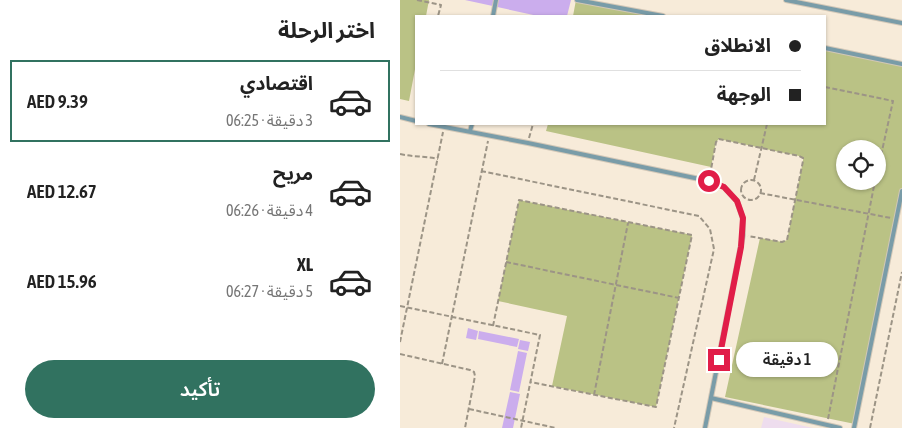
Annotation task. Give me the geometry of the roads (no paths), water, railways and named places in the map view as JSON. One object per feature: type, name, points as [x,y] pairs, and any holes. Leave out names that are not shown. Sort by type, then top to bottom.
[{"type":"lane","points":[[493,15],[496,0]]},
{"type":"lane","points":[[577,0],[658,15]]},
{"type":"lane","points":[[786,0],[902,23]]},
{"type":"lane","points":[[826,48],[902,64]]},
{"type":"lane","points":[[400,117],[415,120]]},
{"type":"lane","points":[[434,125],[709,181],[724,187],[737,201],[743,218],[743,235],[705,428]]},
{"type":"lane","points":[[470,131],[472,125]]},
{"type":"lane","points":[[854,428],[902,191]]},
{"type":"lane","points":[[711,398],[840,428]]}]
